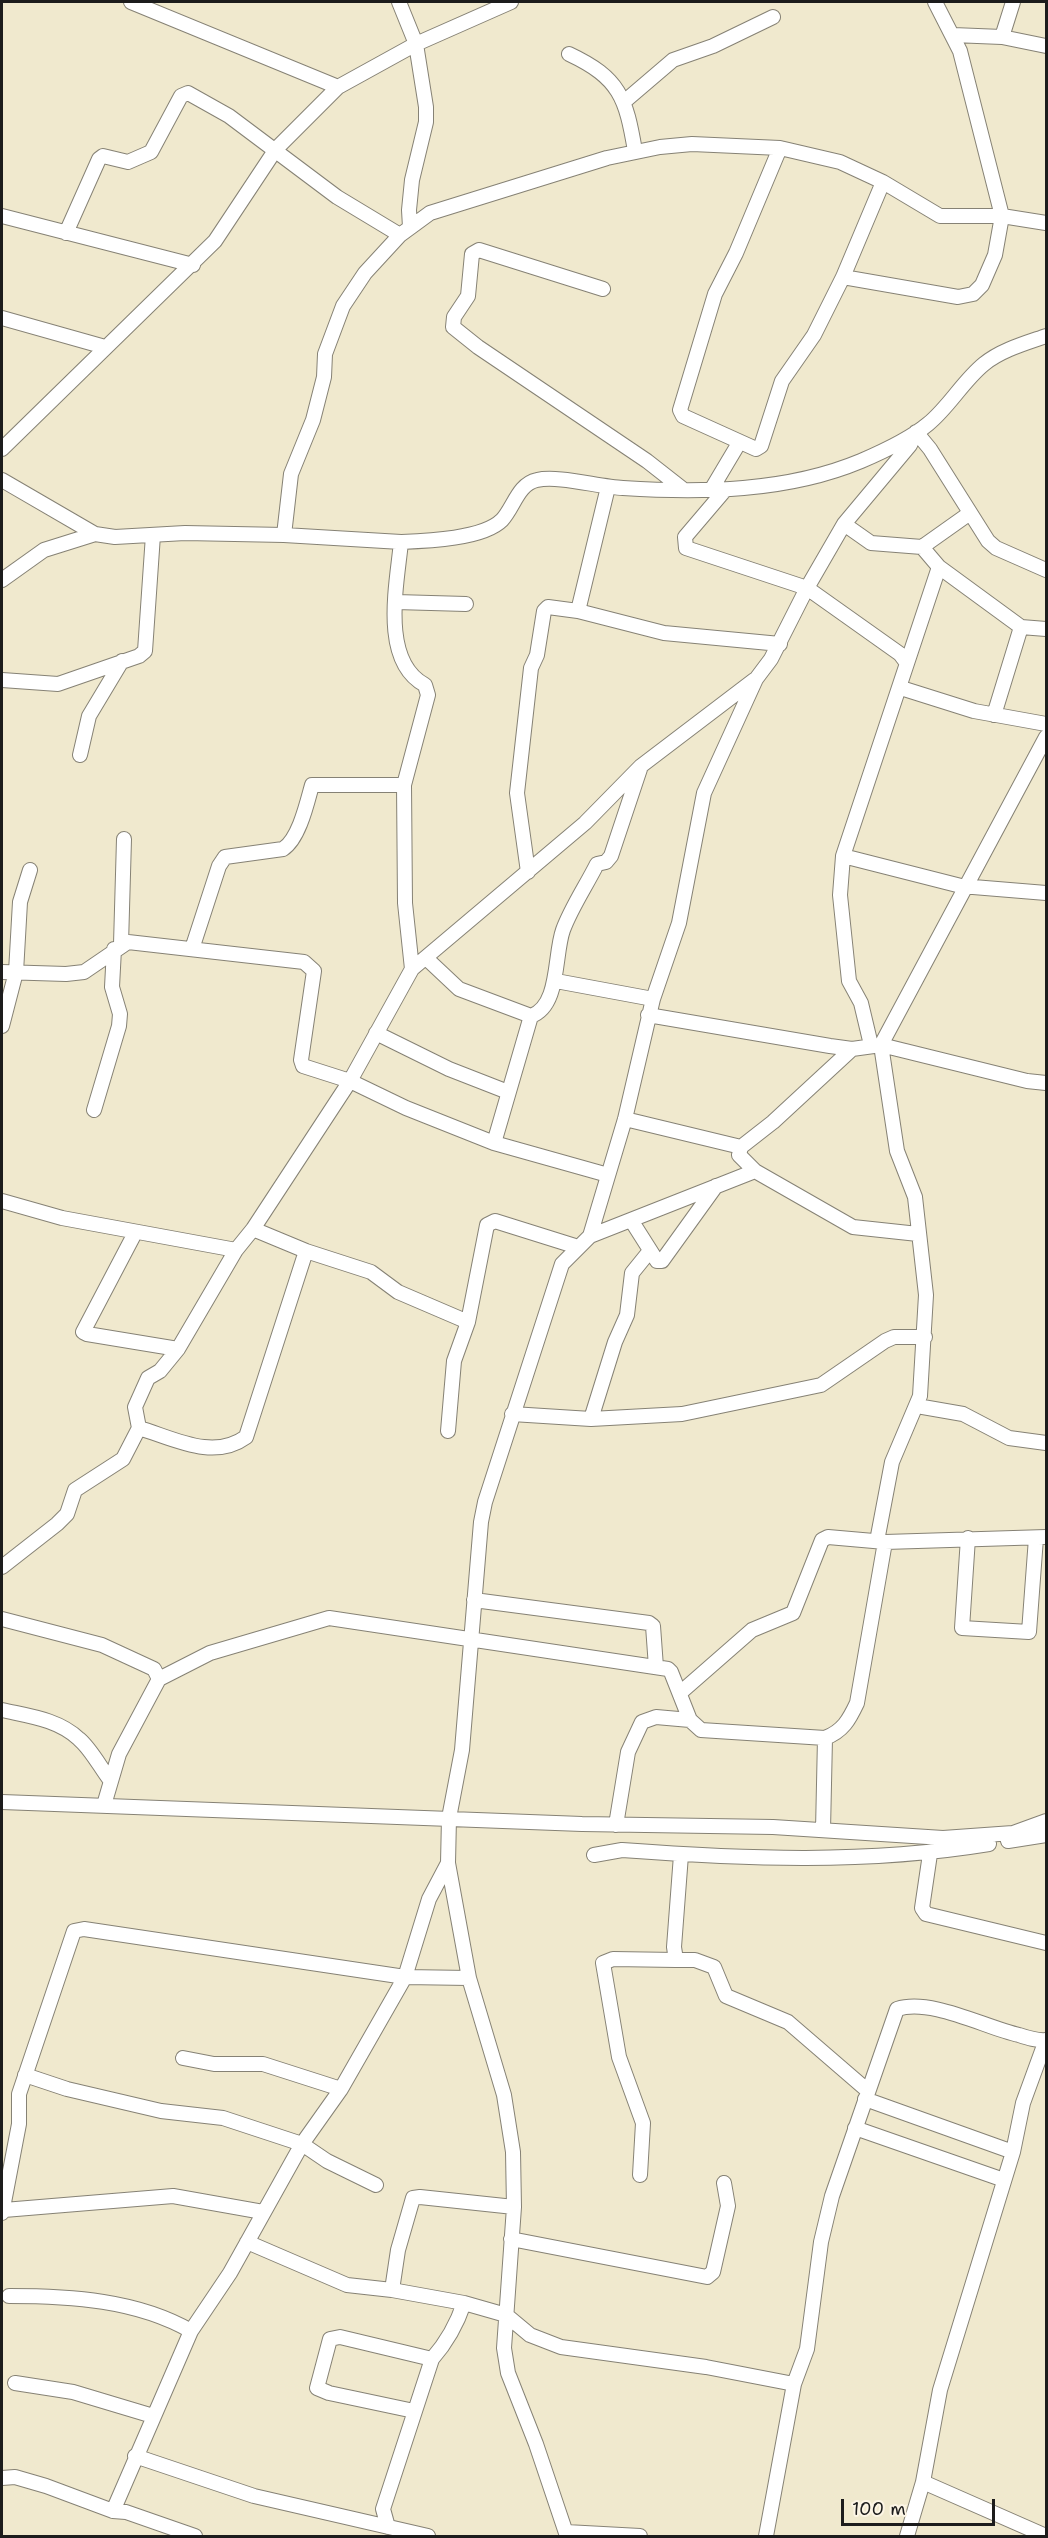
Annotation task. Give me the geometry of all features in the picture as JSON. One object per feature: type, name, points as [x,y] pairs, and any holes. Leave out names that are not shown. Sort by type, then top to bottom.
[{"type":"street","points":[[131,2],[338,87]]},
{"type":"street","points":[[399,2],[416,44],[426,122],[412,180],[405,231]]},
{"type":"street","points":[[2,449],[215,242],[276,149],[338,87],[416,44],[511,2]]},
{"type":"street","points":[[843,277],[958,297],[973,294],[982,285],[995,255],[1002,216],[960,51],[935,2]]},
{"type":"street","points":[[1002,37],[1013,2]]},
{"type":"street","points":[[625,101],[673,60],[712,46],[773,17]]},
{"type":"street","points":[[953,35],[1002,37],[1047,45]]},
{"type":"street","points":[[569,54],[587,62],[611,81],[625,101],[635,151]]},
{"type":"street","points":[[66,232],[99,159],[103,156],[128,162],[151,152],[184,93],[204,101],[276,149],[337,197],[405,231]]},
{"type":"street","points":[[284,536],[291,474],[313,420],[324,377],[325,354],[333,327],[351,291],[405,231],[430,213],[453,204],[635,151],[692,144],[780,148],[840,162],[883,182],[940,216],[1002,216],[1047,223]]},
{"type":"street","points":[[780,148],[736,253],[715,294],[680,410],[683,416],[756,449],[761,446],[782,381],[814,335],[843,277],[883,182]]},
{"type":"street","points":[[2,216],[193,265]]},
{"type":"street","points":[[603,289],[479,250],[472,254],[468,296],[452,322],[453,327],[478,347],[647,461],[684,490]]},
{"type":"street","points":[[2,318],[105,347]]},
{"type":"street","points":[[2,480],[95,534],[115,537],[284,536],[401,542],[434,540],[488,527],[501,520],[526,484],[537,480],[551,479],[608,487],[718,490],[772,484],[860,461],[916,432],[930,422],[984,365],[1003,353],[1047,336]]},
{"type":"street","points":[[916,432],[930,449],[970,513],[996,548],[1047,570]]},
{"type":"street","points":[[590,1236],[625,1119],[648,1015],[679,923],[697,843],[702,799],[756,679],[780,644],[807,588],[844,524],[910,445],[916,432]]},
{"type":"street","points":[[739,443],[718,490],[684,537],[686,548],[807,588],[900,654],[906,662]]},
{"type":"street","points":[[578,611],[608,487]]},
{"type":"street","points":[[844,524],[871,543],[922,548],[970,513]]},
{"type":"street","points":[[2,580],[44,550],[95,534]]},
{"type":"street","points":[[2,680],[58,684],[140,656],[145,651],[153,535]]},
{"type":"street","points":[[401,542],[396,602],[396,645],[416,680],[425,685],[428,695],[404,785],[405,903],[412,969]]},
{"type":"street","points":[[922,548],[939,567],[1021,627],[1047,629]]},
{"type":"street","points":[[104,1805],[119,1754],[159,1679],[210,1653],[329,1617],[656,1667],[671,1672],[690,1720],[701,1731],[825,1738],[835,1734],[848,1721],[856,1703],[892,1462],[917,1407],[925,1337],[926,1295],[915,1197],[897,1151],[876,1045],[861,1003],[849,981],[840,896],[843,856],[939,567]]},
{"type":"street","points":[[396,602],[466,604]]},
{"type":"street","points":[[528,872],[517,793],[531,668],[537,655],[544,611],[552,606],[664,633],[780,644]]},
{"type":"street","points":[[994,715],[1021,627]]},
{"type":"street","points":[[80,755],[89,716],[122,661]]},
{"type":"street","points":[[2,1567],[67,1514],[75,1490],[123,1459],[139,1428],[135,1407],[148,1378],[160,1371],[178,1349],[236,1250],[254,1229],[350,1081],[412,969],[585,823],[641,766],[756,679]]},
{"type":"street","points":[[900,688],[954,706],[1047,724]]},
{"type":"street","points":[[876,1045],[1047,737]]},
{"type":"street","points":[[494,1143],[531,1017],[544,1008],[555,981],[558,947],[563,929],[597,864],[606,861],[610,856],[641,766]]},
{"type":"street","points":[[192,949],[219,866],[225,857],[283,849],[290,844],[304,815],[312,785],[404,785]]},
{"type":"street","points":[[94,1110],[119,1026],[120,1014],[112,987],[124,839]]},
{"type":"street","points":[[843,856],[966,885],[1047,893]]},
{"type":"street","points":[[2,1026],[20,902],[30,870]]},
{"type":"street","points":[[9,972],[76,974],[84,972],[117,947],[128,942],[310,965],[313,975],[301,1060],[308,1069],[350,1081],[406,1108],[494,1143],[608,1175]]},
{"type":"street","points":[[426,958],[459,989],[531,1017]]},
{"type":"street","points":[[555,981],[653,999]]},
{"type":"street","points":[[648,1015],[852,1049],[876,1045],[1027,1081],[1047,1083]]},
{"type":"street","points":[[376,1033],[449,1069],[508,1092]]},
{"type":"street","points":[[852,1049],[773,1122],[741,1147],[739,1155],[755,1171],[854,1227],[918,1234]]},
{"type":"street","points":[[625,1119],[741,1147]]},
{"type":"street","points":[[640,2536],[567,2534],[536,2444],[508,2373],[504,2348],[514,2207],[513,2152],[504,2095],[469,1978],[448,1863],[449,1818],[462,1750],[481,1522],[512,1414],[562,1264],[590,1236],[755,1171]]},
{"type":"street","points":[[631,1220],[649,1252],[657,1261],[666,1257],[716,1186]]},
{"type":"street","points":[[2,1201],[62,1218],[236,1250]]},
{"type":"street","points":[[448,1431],[454,1361],[468,1322],[489,1222],[578,1247]]},
{"type":"street","points":[[254,1229],[306,1251],[371,1272],[398,1292],[468,1322]]},
{"type":"street","points":[[135,1233],[83,1332],[87,1335],[178,1349]]},
{"type":"street","points":[[139,1428],[205,1448],[231,1446],[246,1437],[306,1251]]},
{"type":"street","points":[[591,1419],[615,1342],[627,1315],[632,1273],[649,1252]]},
{"type":"street","points":[[512,1414],[591,1419],[682,1414],[821,1385],[885,1341],[894,1337],[925,1337]]},
{"type":"street","points":[[917,1407],[963,1414],[1009,1438],[1047,1443]]},
{"type":"street","points":[[680,1693],[752,1630],[763,1624],[786,1618],[793,1613],[822,1540],[828,1538],[881,1542],[968,1538],[1041,1538],[1029,1632],[962,1628],[968,1538]]},
{"type":"street","points":[[474,1600],[649,1623],[653,1626],[656,1667]]},
{"type":"street","points":[[2,1619],[102,1645],[154,1669],[159,1679]]},
{"type":"street","points":[[2,1710],[50,1721],[63,1727],[80,1739],[110,1780]]},
{"type":"street","points":[[616,1825],[628,1752],[642,1722],[656,1717],[690,1720]]},
{"type":"street","points":[[823,1830],[825,1738]]},
{"type":"street","points":[[2,1802],[616,1825],[823,1830],[969,1838],[1013,1833],[1047,1821]]},
{"type":"street","points":[[594,1855],[622,1850],[836,1859],[930,1854],[1047,1835]]},
{"type":"street","points":[[676,1960],[674,1947],[681,1854]]},
{"type":"street","points":[[930,1854],[922,1908],[926,1914],[1047,1943]]},
{"type":"street","points":[[112,2511],[191,2331],[231,2273],[302,2144],[341,2089],[405,1977],[429,1899],[448,1863]]},
{"type":"street","points":[[263,2212],[173,2196],[3,2212],[19,2124],[19,2094],[74,1931],[84,1929],[405,1977],[469,1978]]},
{"type":"street","points":[[640,2175],[643,2123],[619,2057],[603,1963],[614,1959],[695,1960],[714,1967],[726,1996],[788,2022],[867,2095],[1013,2152]]},
{"type":"street","points":[[766,2536],[794,2384],[807,2349],[821,2242],[832,2196],[891,2018],[897,2009],[929,2007],[1000,2031],[1046,2040],[1023,2103],[1013,2152],[940,2390],[923,2482],[908,2536]]},
{"type":"street","points":[[183,2058],[214,2064],[263,2064],[341,2089]]},
{"type":"street","points":[[25,2075],[67,2089],[161,2111],[223,2118],[302,2144],[327,2161],[376,2186]]},
{"type":"street","points":[[855,2128],[1004,2180]]},
{"type":"street","points":[[510,2239],[708,2277],[713,2272],[728,2206],[724,2182]]},
{"type":"street","points":[[392,2290],[398,2250],[413,2198],[514,2207]]},
{"type":"street","points":[[247,2242],[347,2285],[392,2290],[464,2303],[506,2315],[530,2335],[561,2347],[706,2367],[794,2384]]},
{"type":"street","points":[[9,2296],[67,2296],[167,2317],[191,2331]]},
{"type":"street","points":[[388,2527],[383,2509],[414,2411],[432,2359],[444,2346],[459,2319],[464,2303]]},
{"type":"street","points":[[414,2411],[329,2393],[317,2388],[330,2339],[340,2337],[432,2359]]},
{"type":"street","points":[[15,2383],[73,2392],[153,2416]]},
{"type":"street","points":[[135,2456],[254,2496],[428,2536]]},
{"type":"street","points":[[2,2478],[15,2477],[46,2486],[112,2511],[126,2512],[195,2536]]},
{"type":"street","points":[[923,2482],[1047,2536]]}]
